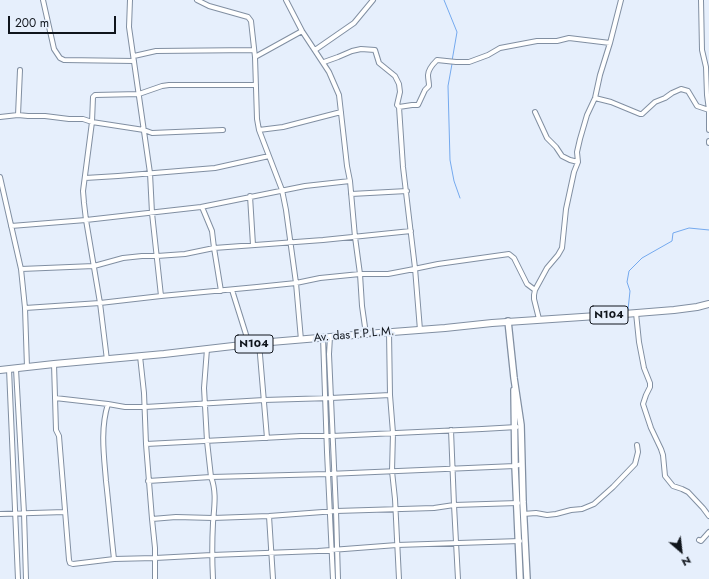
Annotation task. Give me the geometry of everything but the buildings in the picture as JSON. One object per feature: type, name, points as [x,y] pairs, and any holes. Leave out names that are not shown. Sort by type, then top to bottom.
[{"type":"main road","name":"Av. das F.P.L.M.","points":[[0,370],[323,337],[539,319],[636,313],[697,307],[709,304]]},
{"type":"street","points":[[42,0],[54,49],[60,58],[64,60],[134,58],[156,51],[254,50]]},
{"type":"street","points":[[130,0],[129,27],[150,173],[152,213],[161,296]]},
{"type":"street","points":[[197,0],[209,6],[248,17],[251,21],[255,57],[257,119],[259,130],[282,190],[296,283],[301,340]]},
{"type":"street","points":[[286,0],[302,31],[324,62],[339,95],[350,181],[366,334]]},
{"type":"street","points":[[315,50],[354,23],[373,0]]},
{"type":"street","points":[[539,319],[534,299],[535,290],[547,268],[562,248],[566,209],[574,172],[578,162],[580,139],[587,115],[595,98],[600,74],[621,0]]},
{"type":"street","points":[[701,0],[702,50],[706,67],[709,130]]},
{"type":"street","points":[[255,57],[302,31]]},
{"type":"street","points":[[398,107],[418,105],[425,90],[429,86],[428,75],[437,60],[469,62],[488,55],[500,48],[537,41],[557,41],[569,38],[610,43]]},
{"type":"street","points":[[324,62],[352,51],[362,49],[375,50],[379,63],[395,76],[399,84],[400,92],[397,105],[410,231],[416,268],[420,330]]},
{"type":"street","points":[[18,115],[20,70]]},
{"type":"street","points":[[107,360],[100,303],[84,203],[93,97],[95,95],[139,94],[169,85],[256,85]]},
{"type":"street","points":[[595,98],[611,102],[642,114],[655,102],[681,89],[688,91],[697,106],[709,110]]},
{"type":"street","points":[[259,130],[283,126],[341,112]]},
{"type":"street","points":[[535,112],[547,138],[562,156],[578,162]]},
{"type":"street","points":[[0,117],[18,115],[83,119],[92,122],[144,130],[152,133],[224,130]]},
{"type":"street","points":[[85,178],[215,168],[269,156]]},
{"type":"street","points":[[0,177],[21,269],[25,308],[27,367]]},
{"type":"street","points":[[11,226],[86,220],[202,207],[304,186],[350,181]]},
{"type":"street","points":[[351,194],[407,191]]},
{"type":"street","points":[[250,196],[253,245]]},
{"type":"street","points":[[202,207],[212,231],[221,291]]},
{"type":"street","points":[[21,269],[94,266],[123,258],[185,254],[214,248],[290,243],[410,231]]},
{"type":"street","points":[[25,308],[100,303],[232,290],[360,274],[388,274],[438,264],[509,254],[514,258],[527,284],[535,290]]},
{"type":"street","points":[[232,290],[249,344]]},
{"type":"street","points":[[636,313],[639,342],[644,368],[650,383],[650,387],[643,404],[649,424],[663,455],[665,476],[673,486],[688,492],[709,516]]},
{"type":"street","points":[[508,322],[522,464],[520,503],[523,514],[522,540],[520,579],[528,579],[522,540],[520,503],[515,466],[518,426]]},
{"type":"street","points":[[389,332],[390,395],[393,433],[392,471],[399,579]]},
{"type":"street","points":[[323,337],[333,579]]},
{"type":"street","points":[[330,337],[329,354],[338,579]]},
{"type":"street","points":[[259,343],[267,438]]},
{"type":"street","points":[[207,349],[204,404],[211,477],[215,497],[212,555],[213,579]]},
{"type":"street","points":[[140,356],[145,407],[148,481],[155,548],[155,579]]},
{"type":"street","points":[[54,364],[56,430],[60,436],[70,563],[73,564],[114,559],[271,553],[397,545],[522,540]]},
{"type":"street","points":[[13,369],[24,513],[26,579]]},
{"type":"street","points":[[13,369],[15,514],[18,579]]},
{"type":"street","points":[[55,398],[125,407],[145,407],[390,395]]},
{"type":"street","points":[[108,404],[105,415],[103,436],[114,559]]},
{"type":"street","points":[[146,444],[518,426]]},
{"type":"street","points":[[451,430],[458,579]]},
{"type":"street","points":[[523,514],[556,514],[582,509],[594,504],[613,487],[634,464],[638,452],[637,445]]},
{"type":"street","points":[[148,481],[211,477],[334,474],[515,466],[522,464]]},
{"type":"street","points":[[152,519],[176,517],[213,518],[269,516],[330,511],[434,508],[454,505],[520,503]]},
{"type":"street","points":[[0,514],[65,512]]},
{"type":"street","points":[[269,516],[273,579]]},
{"type":"street","points":[[699,540],[702,541],[709,532]]},
{"type":"waterway","points":[[444,0],[457,32],[452,61]]},
{"type":"waterway","points":[[452,64],[448,86],[450,160],[454,181],[460,198]]},
{"type":"waterway","points":[[628,310],[630,291],[627,282],[629,271],[642,258],[672,241],[673,233],[689,228],[709,230]]}]
